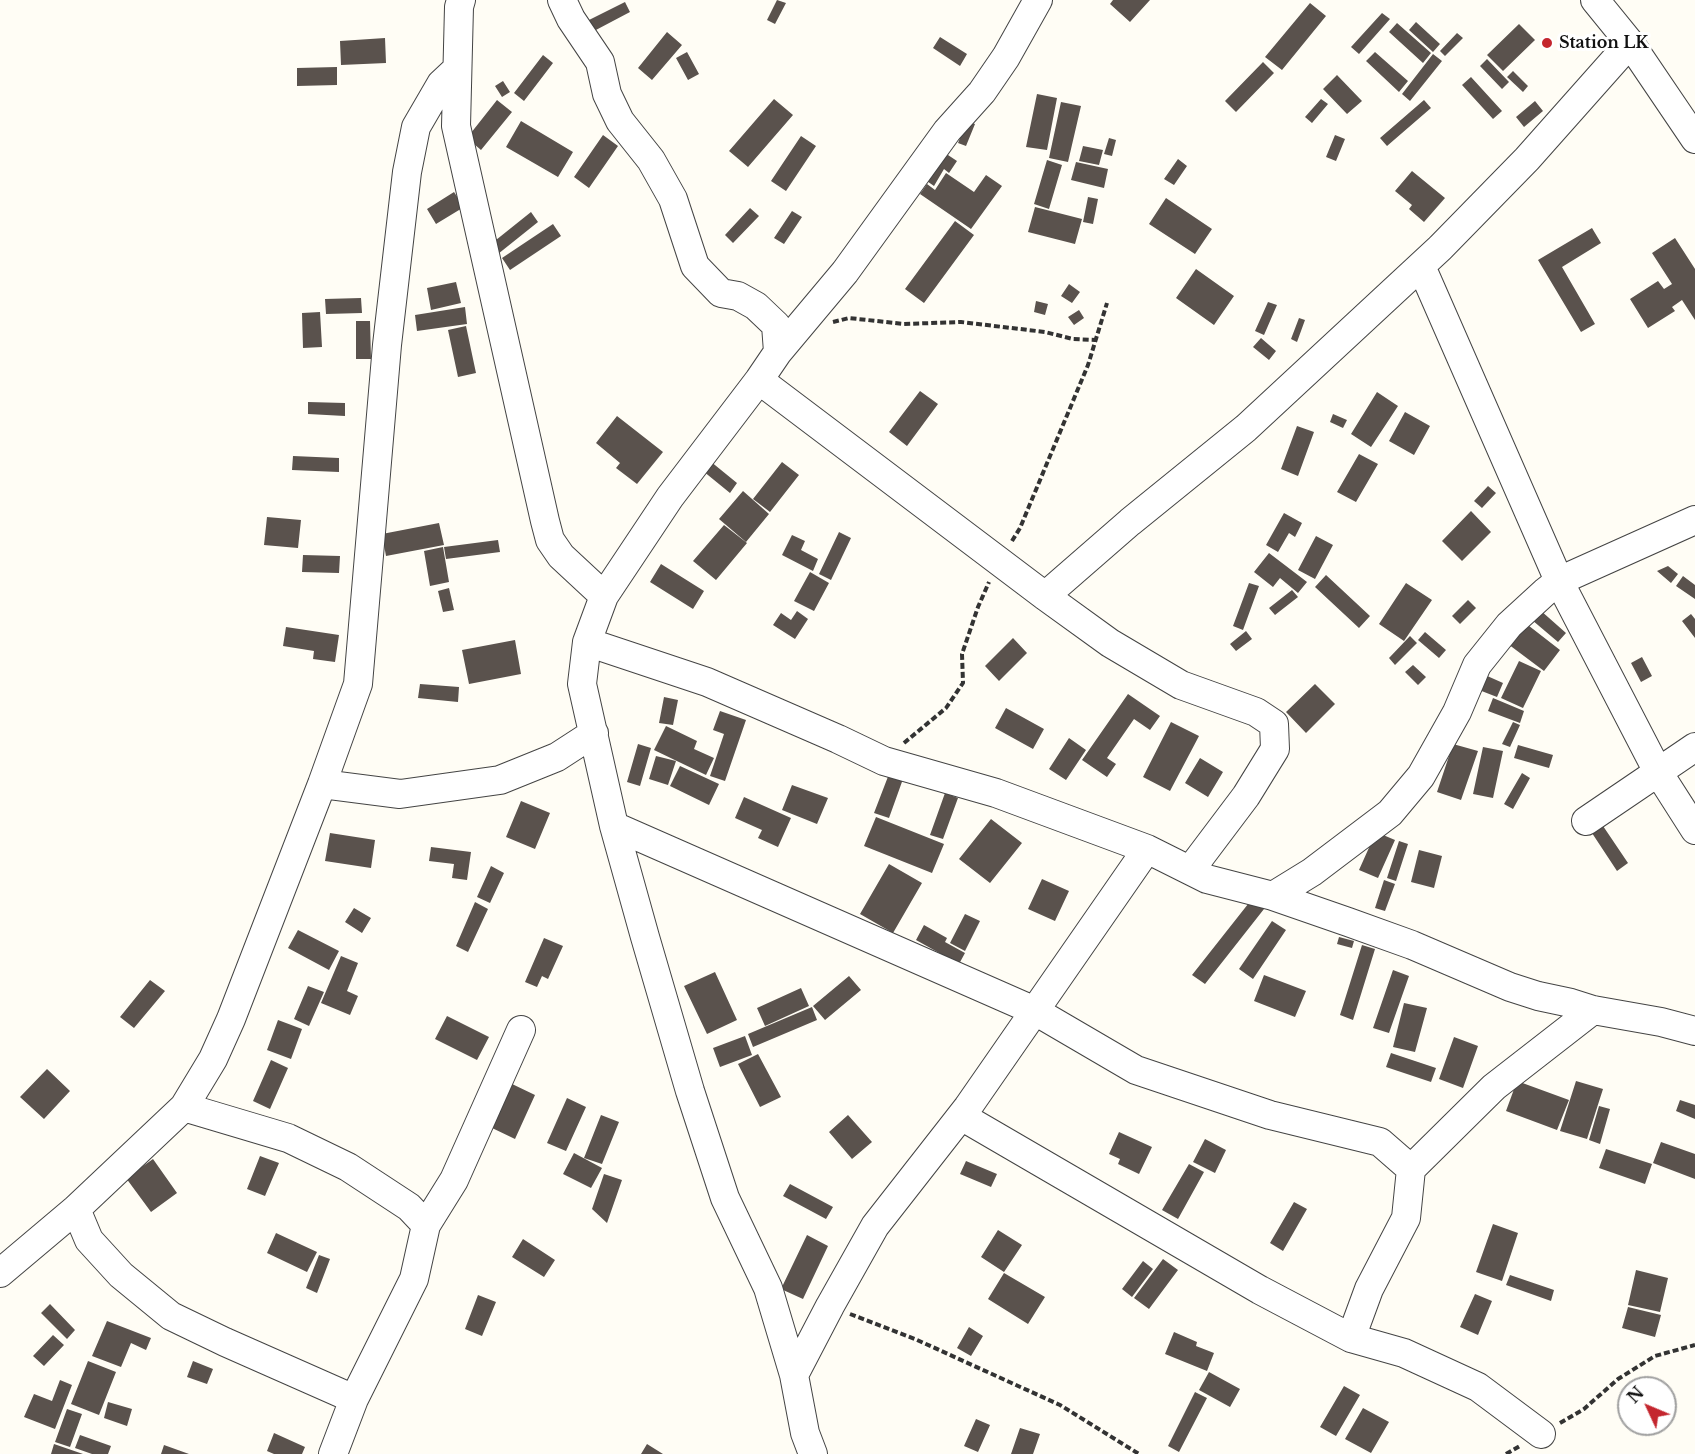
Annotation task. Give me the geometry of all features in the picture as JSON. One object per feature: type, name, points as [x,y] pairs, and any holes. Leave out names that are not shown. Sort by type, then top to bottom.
[{"type":"street","points":[[460,0],[456,126],[550,540],[561,556],[604,596]]},
{"type":"street","points":[[562,0],[571,19],[600,62],[607,94],[620,121],[651,160],[673,199],[695,266],[721,293],[738,296],[756,306],[776,325],[778,352]]},
{"type":"street","points":[[813,1454],[805,1433],[794,1375],[768,1288],[726,1198],[690,1091],[651,959],[614,826],[582,684],[587,642],[604,596],[670,497],[778,352],[845,272],[947,131],[982,92],[1038,0]]},
{"type":"street","points":[[1595,0],[1630,44],[1695,139]]},
{"type":"street","points":[[1045,596],[1130,522],[1246,428],[1421,266],[1527,159],[1630,44]]},
{"type":"street","points":[[0,1273],[76,1209],[184,1107],[213,1059],[231,1019],[322,784],[358,684],[387,345],[407,172],[416,126],[441,84],[457,69]]},
{"type":"street","points":[[1421,266],[1558,582],[1658,772],[1695,830]]},
{"type":"street","points":[[759,380],[1110,643],[1181,685],[1256,712],[1274,724],[1275,749],[1246,796],[1191,869]]},
{"type":"street","points":[[1273,896],[1311,872],[1390,813],[1421,776],[1457,712],[1477,665],[1509,625],[1545,592],[1558,582],[1695,520]]},
{"type":"street","points":[[587,642],[707,682],[884,761],[996,793],[1147,849],[1208,879],[1273,896],[1412,945],[1510,987],[1593,1010],[1661,1022],[1695,1031]]},
{"type":"street","points":[[322,784],[400,794],[500,780],[557,757],[594,733]]},
{"type":"street","points":[[1586,821],[1695,747]]},
{"type":"street","points":[[614,826],[1035,1011],[1136,1070],[1270,1115],[1380,1142],[1411,1169]]},
{"type":"street","points":[[794,1375],[875,1226],[961,1116],[1147,849]]},
{"type":"street","points":[[1351,1338],[1369,1289],[1406,1218],[1411,1169],[1494,1087],[1593,1010]]},
{"type":"street","points":[[333,1454],[354,1399],[414,1279],[426,1225],[454,1180],[521,1030]]},
{"type":"street","points":[[184,1107],[288,1138],[338,1162],[409,1207],[426,1225]]},
{"type":"street","points":[[961,1116],[1260,1290],[1351,1338],[1404,1353],[1478,1387],[1541,1434]]},
{"type":"street","points":[[76,1209],[89,1240],[121,1275],[171,1316],[354,1399]]},
{"type":"path","points":[[826,324],[849,318],[904,324],[961,322],[1045,332],[1073,339],[1095,340]]},
{"type":"path","points":[[830,1306],[915,1339],[1060,1405],[1139,1454]]},
{"type":"path","points":[[1506,1454],[1584,1409],[1618,1379],[1655,1356],[1695,1345]]},
{"type":"building","points":[[777,0],[786,3],[775,24],[767,20]]},
{"type":"building","points":[[1113,0],[1150,0],[1130,22],[1110,4]]},
{"type":"building","points":[[625,2],[630,12],[594,31],[589,20]]},
{"type":"building","points":[[1310,3],[1326,16],[1282,70],[1265,57]]},
{"type":"building","points":[[1382,13],[1390,19],[1359,54],[1351,47]]},
{"type":"building","points":[[1416,22],[1440,44],[1433,52],[1409,30]]},
{"type":"building","points":[[1397,23],[1431,53],[1423,63],[1389,32]]},
{"type":"building","points":[[1519,24],[1535,40],[1503,71],[1487,55]]},
{"type":"building","points":[[667,32],[682,45],[652,80],[638,68]]},
{"type":"building","points":[[1457,33],[1463,38],[1445,56],[1440,51]]},
{"type":"building","points":[[940,37],[967,54],[960,66],[933,48]]},
{"type":"building","points":[[385,38],[386,63],[341,65],[340,41]]},
{"type":"building","points":[[687,52],[699,74],[688,80],[676,58]]},
{"type":"building","points":[[1375,52],[1408,81],[1399,92],[1366,61]]},
{"type":"building","points":[[1433,54],[1442,61],[1410,101],[1402,94]]},
{"type":"building","points":[[543,55],[553,63],[524,101],[514,93]]},
{"type":"building","points":[[1487,59],[1509,82],[1502,89],[1480,66]]},
{"type":"building","points":[[1263,62],[1274,73],[1236,112],[1225,101]]},
{"type":"building","points":[[337,67],[337,85],[297,86],[297,68]]},
{"type":"building","points":[[1513,71],[1528,86],[1523,92],[1507,77]]},
{"type":"building","points":[[1337,75],[1362,101],[1347,114],[1323,89]]},
{"type":"building","points":[[1471,77],[1502,111],[1493,119],[1462,85]]},
{"type":"building","points":[[503,81],[510,92],[502,97],[495,86]]},
{"type":"building","points":[[1037,94],[1057,98],[1047,150],[1026,147]]},
{"type":"building","points":[[774,99],[793,115],[748,167],[729,151]]},
{"type":"building","points":[[1321,99],[1328,104],[1312,123],[1305,117]]},
{"type":"building","points":[[497,100],[512,112],[481,150],[467,138]]},
{"type":"building","points":[[1424,100],[1431,108],[1387,146],[1380,138]]},
{"type":"building","points":[[1535,101],[1543,111],[1524,127],[1516,117]]},
{"type":"building","points":[[1061,102],[1081,106],[1068,162],[1049,158]]},
{"type":"building","points":[[521,121],[573,152],[558,177],[506,147]]},
{"type":"building","points":[[967,121],[975,124],[966,146],[958,143]]},
{"type":"building","points":[[603,135],[618,146],[589,188],[574,177]]},
{"type":"building","points":[[1335,135],[1345,139],[1336,161],[1326,157]]},
{"type":"building","points":[[801,136],[816,146],[786,191],[771,181]]},
{"type":"building","points":[[1109,138],[1116,140],[1112,156],[1104,154]]},
{"type":"building","points":[[1083,146],[1103,150],[1099,165],[1079,161]]},
{"type":"building","points":[[942,151],[957,161],[949,173],[944,169],[934,186],[924,179]]},
{"type":"building","points":[[1178,159],[1187,166],[1174,185],[1164,179]]},
{"type":"building","points":[[1047,160],[1062,165],[1049,209],[1034,204]]},
{"type":"building","points":[[1076,162],[1108,169],[1104,188],[1071,180]]},
{"type":"building","points":[[1412,171],[1445,198],[1424,222],[1409,209],[1412,205],[1395,191]]},
{"type":"building","points":[[946,173],[974,192],[986,175],[1002,186],[971,229],[920,194],[927,184],[935,190]]},
{"type":"building","points":[[454,192],[464,207],[436,224],[427,209]]},
{"type":"building","points":[[1088,197],[1098,199],[1093,224],[1083,222]]},
{"type":"building","points":[[1166,198],[1212,229],[1195,254],[1149,224]]},
{"type":"building","points":[[1035,207],[1082,219],[1075,244],[1028,232]]},
{"type":"building","points":[[750,208],[759,216],[733,243],[725,235]]},
{"type":"building","points":[[792,211],[802,217],[784,244],[774,238]]},
{"type":"building","points":[[531,212],[538,222],[498,254],[491,244]]},
{"type":"building","points":[[955,221],[974,235],[924,303],[905,289]]},
{"type":"building","points":[[553,224],[561,236],[510,270],[502,258]]},
{"type":"building","points":[[1592,228],[1601,243],[1562,267],[1595,324],[1581,332],[1538,260]]},
{"type":"building","points":[[1675,238],[1695,269],[1695,320],[1682,300],[1672,307],[1675,311],[1648,328],[1630,299],[1658,281],[1664,289],[1672,284],[1652,253]]},
{"type":"building","points":[[1196,269],[1234,296],[1214,325],[1176,298]]},
{"type":"building","points":[[456,282],[461,303],[431,310],[427,288]]},
{"type":"building","points":[[1069,284],[1080,292],[1072,303],[1061,296]]},
{"type":"building","points":[[361,298],[362,313],[326,314],[325,299]]},
{"type":"building","points":[[1036,301],[1048,304],[1045,315],[1034,312]]},
{"type":"building","points":[[1268,302],[1277,305],[1264,335],[1255,331]]},
{"type":"building","points":[[465,307],[467,324],[417,331],[415,315]]},
{"type":"building","points":[[1079,310],[1084,318],[1074,325],[1068,317]]},
{"type":"building","points":[[320,312],[322,347],[303,348],[302,313]]},
{"type":"building","points":[[1299,318],[1305,320],[1297,342],[1291,339]]},
{"type":"building","points":[[356,321],[370,321],[371,359],[356,359]]},
{"type":"building","points":[[466,326],[476,373],[458,377],[448,330]]},
{"type":"building","points":[[1261,338],[1276,351],[1269,360],[1253,347]]},
{"type":"building","points":[[920,391],[938,404],[907,446],[889,432]]},
{"type":"building","points":[[1377,392],[1398,406],[1371,447],[1351,434]]},
{"type":"building","points":[[308,402],[345,403],[345,416],[308,414]]},
{"type":"building","points":[[1405,412],[1430,426],[1414,455],[1389,441]]},
{"type":"building","points":[[1333,414],[1347,420],[1343,428],[1330,422]]},
{"type":"building","points":[[617,416],[663,452],[637,484],[616,468],[620,463],[596,443]]},
{"type":"building","points":[[1297,426],[1314,432],[1298,476],[1281,469]]},
{"type":"building","points":[[1359,454],[1378,464],[1356,502],[1337,492]]},
{"type":"building","points":[[293,456],[339,458],[339,472],[292,470]]},
{"type":"building","points":[[710,461],[737,483],[730,493],[703,471]]},
{"type":"building","points":[[782,462],[799,475],[770,512],[753,499]]},
{"type":"building","points":[[1488,486],[1496,493],[1482,508],[1474,501]]},
{"type":"building","points":[[743,491],[769,514],[746,542],[719,519]]},
{"type":"building","points":[[1471,511],[1491,532],[1462,561],[1442,541]]},
{"type":"building","points":[[1284,513],[1302,523],[1295,537],[1289,533],[1278,552],[1266,545]]},
{"type":"building","points":[[267,517],[301,520],[298,548],[264,545]]},
{"type":"building","points":[[439,523],[444,545],[386,556],[382,534]]},
{"type":"building","points":[[724,525],[747,543],[716,580],[693,561]]},
{"type":"building","points":[[839,532],[851,538],[831,580],[819,574]]},
{"type":"building","points":[[792,535],[805,541],[801,550],[818,559],[813,571],[782,555]]},
{"type":"building","points":[[1316,536],[1333,545],[1315,579],[1298,570]]},
{"type":"building","points":[[498,540],[500,552],[446,559],[444,547]]},
{"type":"building","points":[[443,547],[449,582],[430,586],[424,551]]},
{"type":"building","points":[[1269,553],[1307,582],[1298,593],[1280,578],[1273,587],[1254,572]]},
{"type":"building","points":[[303,555],[340,556],[339,573],[302,572]]},
{"type":"building","points":[[661,564],[704,591],[693,609],[650,582]]},
{"type":"building","points":[[1668,566],[1678,574],[1671,583],[1657,571]]},
{"type":"building","points":[[810,572],[829,583],[814,611],[794,601]]},
{"type":"building","points":[[1326,575],[1370,616],[1359,628],[1315,587]]},
{"type":"building","points":[[1683,576],[1695,585],[1695,599],[1676,586]]},
{"type":"building","points":[[1249,583],[1259,586],[1243,630],[1233,626]]},
{"type":"building","points":[[1406,583],[1432,600],[1404,641],[1379,624]]},
{"type":"building","points":[[449,588],[454,610],[443,612],[438,591]]},
{"type":"building","points":[[1292,590],[1298,597],[1275,615],[1269,608]]},
{"type":"building","points":[[1468,600],[1476,608],[1460,624],[1452,616]]},
{"type":"building","points":[[1540,610],[1566,633],[1558,642],[1532,620]]},
{"type":"building","points":[[797,611],[808,619],[795,639],[773,625],[781,613],[791,620]]},
{"type":"building","points":[[1691,614],[1695,619],[1695,638],[1682,621]]},
{"type":"building","points":[[1524,622],[1560,650],[1544,671],[1508,644]]},
{"type":"building","points":[[286,627],[339,635],[335,662],[313,659],[314,651],[283,646]]},
{"type":"building","points":[[1246,631],[1252,639],[1236,651],[1230,644]]},
{"type":"building","points":[[1425,632],[1446,650],[1439,658],[1418,640]]},
{"type":"building","points":[[1410,636],[1417,643],[1395,665],[1389,658]]},
{"type":"building","points":[[1013,638],[1027,653],[999,681],[985,666]]},
{"type":"building","points":[[515,640],[521,674],[469,684],[462,650]]},
{"type":"building","points":[[1642,657],[1652,676],[1641,682],[1631,663]]},
{"type":"building","points":[[1519,661],[1541,671],[1523,708],[1501,698]]},
{"type":"building","points":[[1413,665],[1426,677],[1418,685],[1405,672]]},
{"type":"building","points":[[1485,675],[1503,683],[1497,697],[1479,690]]},
{"type":"building","points":[[420,684],[459,687],[458,702],[418,698]]},
{"type":"building","points":[[1315,684],[1335,704],[1306,733],[1286,712]]},
{"type":"building","points":[[1128,694],[1160,716],[1150,730],[1134,719],[1107,758],[1116,764],[1107,777],[1082,760]]},
{"type":"building","points":[[664,697],[678,700],[673,725],[659,723]]},
{"type":"building","points":[[1493,698],[1524,711],[1520,723],[1488,711]]},
{"type":"building","points":[[1006,708],[1044,729],[1033,749],[995,728]]},
{"type":"building","points":[[720,711],[746,720],[725,781],[710,776],[724,734],[713,730]]},
{"type":"building","points":[[1171,722],[1199,736],[1170,791],[1143,777]]},
{"type":"building","points":[[1513,722],[1520,725],[1510,747],[1502,744]]},
{"type":"building","points":[[666,726],[697,741],[694,749],[714,758],[706,775],[654,750]]},
{"type":"building","points":[[1069,738],[1086,750],[1066,780],[1049,769]]},
{"type":"building","points":[[638,744],[651,748],[640,786],[627,782]]},
{"type":"building","points":[[1453,744],[1478,751],[1461,800],[1437,792]]},
{"type":"building","points":[[1518,745],[1553,755],[1549,768],[1514,758]]},
{"type":"building","points":[[1483,747],[1503,751],[1493,798],[1473,794]]},
{"type":"building","points":[[656,756],[676,761],[668,785],[649,779]]},
{"type":"building","points":[[1200,758],[1223,772],[1208,797],[1185,783]]},
{"type":"building","points":[[680,766],[719,784],[709,805],[670,786]]},
{"type":"building","points":[[1522,773],[1530,778],[1513,809],[1504,804]]},
{"type":"building","points":[[889,774],[903,779],[889,818],[874,813]]},
{"type":"building","points":[[792,785],[828,798],[817,824],[782,810]]},
{"type":"building","points":[[945,793],[958,798],[943,839],[930,835]]},
{"type":"building","points":[[744,797],[791,818],[778,847],[758,838],[762,830],[735,818]]},
{"type":"building","points":[[521,801],[550,813],[535,849],[506,837]]},
{"type":"building","points":[[876,817],[944,844],[932,873],[864,846]]},
{"type":"building","points":[[991,819],[1022,843],[990,883],[959,859]]},
{"type":"building","points":[[1601,823],[1628,863],[1617,871],[1590,830]]},
{"type":"building","points":[[1376,832],[1395,840],[1378,878],[1359,870]]},
{"type":"building","points":[[330,833],[375,840],[371,868],[325,861]]},
{"type":"building","points":[[1399,841],[1408,844],[1396,881],[1387,878]]},
{"type":"building","points":[[431,847],[471,852],[467,880],[452,878],[454,864],[429,861]]},
{"type":"building","points":[[1419,850],[1442,856],[1434,888],[1411,882]]},
{"type":"building","points":[[889,864],[922,883],[893,933],[860,914]]},
{"type":"building","points":[[491,866],[504,873],[490,903],[477,897]]},
{"type":"building","points":[[1042,879],[1069,891],[1055,921],[1028,909]]},
{"type":"building","points":[[1384,880],[1395,884],[1385,911],[1375,908]]},
{"type":"building","points":[[1252,899],[1264,909],[1205,984],[1192,975]]},
{"type":"building","points":[[475,902],[488,909],[468,952],[456,946]]},
{"type":"building","points":[[354,908],[371,918],[362,933],[345,922]]},
{"type":"building","points":[[965,914],[980,921],[965,951],[950,943]]},
{"type":"building","points":[[1272,921],[1286,930],[1253,979],[1239,969]]},
{"type":"building","points":[[924,925],[947,938],[945,942],[965,953],[959,964],[916,940]]},
{"type":"building","points":[[298,930],[339,951],[329,970],[288,948]]},
{"type":"building","points":[[1339,937],[1354,941],[1352,948],[1337,944]]},
{"type":"building","points":[[544,938],[563,946],[548,979],[542,976],[537,987],[525,982]]},
{"type":"building","points":[[1362,945],[1375,949],[1353,1020],[1340,1015]]},
{"type":"building","points":[[341,956],[358,963],[347,991],[358,996],[350,1015],[321,1003]]},
{"type":"building","points":[[1393,970],[1409,976],[1389,1033],[1373,1028]]},
{"type":"building","points":[[715,972],[737,1020],[707,1034],[684,986]]},
{"type":"building","points":[[1264,975],[1306,991],[1295,1017],[1254,1001]]},
{"type":"building","points":[[849,976],[861,990],[825,1020],[813,1006]]},
{"type":"building","points":[[150,980],[165,991],[134,1028],[120,1017]]},
{"type":"building","points":[[308,986],[324,992],[309,1026],[294,1019]]},
{"type":"building","points":[[801,988],[809,1006],[765,1026],[757,1008]]},
{"type":"building","points":[[1404,1003],[1427,1008],[1415,1052],[1393,1047]]},
{"type":"building","points":[[812,1007],[817,1020],[753,1047],[748,1034]]},
{"type":"building","points":[[447,1016],[489,1037],[477,1060],[435,1039]]},
{"type":"building","points":[[278,1020],[302,1029],[291,1059],[267,1050]]},
{"type":"building","points":[[745,1036],[752,1055],[720,1067],[713,1048]]},
{"type":"building","points":[[1454,1037],[1478,1046],[1463,1088],[1439,1079]]},
{"type":"building","points":[[1391,1053],[1436,1068],[1431,1082],[1386,1067]]},
{"type":"building","points":[[758,1054],[781,1097],[760,1107],[738,1064]]},
{"type":"building","points":[[271,1060],[288,1068],[270,1109],[253,1101]]},
{"type":"building","points":[[47,1069],[70,1091],[44,1119],[20,1097]]},
{"type":"building","points":[[1517,1081],[1569,1100],[1557,1130],[1506,1111]]},
{"type":"building","points":[[1576,1081],[1603,1089],[1587,1139],[1560,1131]]},
{"type":"building","points":[[510,1083],[535,1095],[515,1139],[490,1127]]},
{"type":"building","points":[[567,1098],[586,1107],[566,1151],[547,1143]]},
{"type":"building","points":[[1680,1100],[1695,1105],[1695,1119],[1676,1111]]},
{"type":"building","points":[[1599,1106],[1610,1109],[1600,1144],[1589,1140]]},
{"type":"building","points":[[601,1115],[619,1122],[602,1164],[584,1158]]},
{"type":"building","points":[[848,1115],[872,1142],[852,1159],[829,1132]]},
{"type":"building","points":[[1119,1132],[1152,1147],[1139,1174],[1118,1164],[1120,1159],[1109,1154]]},
{"type":"building","points":[[1205,1139],[1226,1150],[1215,1173],[1193,1162]]},
{"type":"building","points":[[1661,1142],[1695,1154],[1695,1179],[1653,1163]]},
{"type":"building","points":[[1606,1149],[1652,1164],[1645,1184],[1599,1168]]},
{"type":"building","points":[[574,1153],[602,1168],[591,1188],[563,1174]]},
{"type":"building","points":[[260,1156],[279,1163],[265,1196],[247,1189]]},
{"type":"building","points":[[153,1159],[177,1193],[151,1212],[126,1178]]},
{"type":"building","points":[[966,1161],[997,1174],[991,1187],[960,1174]]},
{"type":"building","points":[[1189,1164],[1204,1172],[1178,1219],[1162,1210]]},
{"type":"building","points":[[604,1174],[622,1180],[607,1223],[592,1209]]},
{"type":"building","points":[[790,1184],[833,1207],[826,1219],[783,1196]]},
{"type":"building","points":[[1294,1202],[1307,1209],[1283,1251],[1270,1243]]},
{"type":"building","points":[[1493,1224],[1518,1233],[1502,1281],[1476,1272]]},
{"type":"building","points":[[998,1230],[1022,1245],[1004,1272],[981,1257]]},
{"type":"building","points":[[276,1233],[317,1252],[307,1272],[267,1253]]},
{"type":"building","points":[[807,1235],[828,1246],[803,1299],[781,1289]]},
{"type":"building","points":[[523,1239],[555,1260],[544,1277],[512,1257]]},
{"type":"building","points":[[319,1255],[330,1259],[317,1293],[306,1288]]},
{"type":"building","points":[[1163,1259],[1178,1270],[1149,1309],[1134,1298]]},
{"type":"building","points":[[1143,1261],[1153,1269],[1132,1297],[1122,1289]]},
{"type":"building","points":[[1636,1270],[1668,1278],[1660,1312],[1628,1305]]},
{"type":"building","points":[[1004,1273],[1045,1297],[1028,1324],[988,1299]]},
{"type":"building","points":[[1510,1275],[1554,1290],[1551,1301],[1506,1285]]},
{"type":"building","points":[[1475,1294],[1492,1301],[1478,1335],[1460,1327]]},
{"type":"building","points":[[478,1295],[496,1302],[482,1336],[465,1329]]},
{"type":"building","points":[[50,1304],[75,1330],[67,1339],[41,1313]]},
{"type":"building","points":[[1628,1307],[1661,1315],[1655,1337],[1622,1328]]},
{"type":"building","points":[[107,1321],[151,1338],[146,1350],[131,1343],[121,1367],[92,1356]]},
{"type":"building","points":[[969,1327],[983,1336],[971,1356],[957,1348]]},
{"type":"building","points":[[1174,1332],[1197,1342],[1196,1346],[1214,1353],[1207,1371],[1165,1354]]},
{"type":"building","points":[[53,1335],[64,1345],[44,1366],[33,1356]]},
{"type":"building","points":[[88,1361],[116,1372],[99,1415],[71,1404]]},
{"type":"building","points":[[193,1361],[213,1369],[207,1384],[187,1377]]},
{"type":"building","points":[[1209,1372],[1240,1389],[1230,1407],[1199,1390]]},
{"type":"building","points":[[60,1380],[72,1385],[55,1429],[24,1417],[34,1394],[52,1401]]},
{"type":"building","points":[[1344,1386],[1360,1395],[1336,1436],[1320,1427]]},
{"type":"building","points":[[1195,1392],[1207,1398],[1179,1452],[1168,1446]]},
{"type":"building","points":[[108,1402],[132,1409],[127,1426],[104,1418]]},
{"type":"building","points":[[1363,1408],[1389,1422],[1371,1453],[1345,1439]]},
{"type":"building","points":[[67,1409],[82,1414],[70,1447],[55,1442]]},
{"type":"building","points":[[976,1419],[990,1425],[978,1452],[964,1446]]},
{"type":"building","points":[[1020,1428],[1040,1434],[1033,1454],[1011,1454]]},
{"type":"building","points":[[274,1433],[305,1447],[302,1454],[274,1454],[267,1451]]},
{"type":"building","points":[[80,1435],[111,1446],[108,1454],[92,1454],[75,1448]]},
{"type":"building","points":[[54,1444],[83,1454],[51,1454]]},
{"type":"building","points":[[647,1444],[663,1454],[641,1454]]},
{"type":"building","points":[[164,1445],[189,1454],[161,1454]]},
{"type":"place","name":"Station LK","points":[[1547,43]]}]
